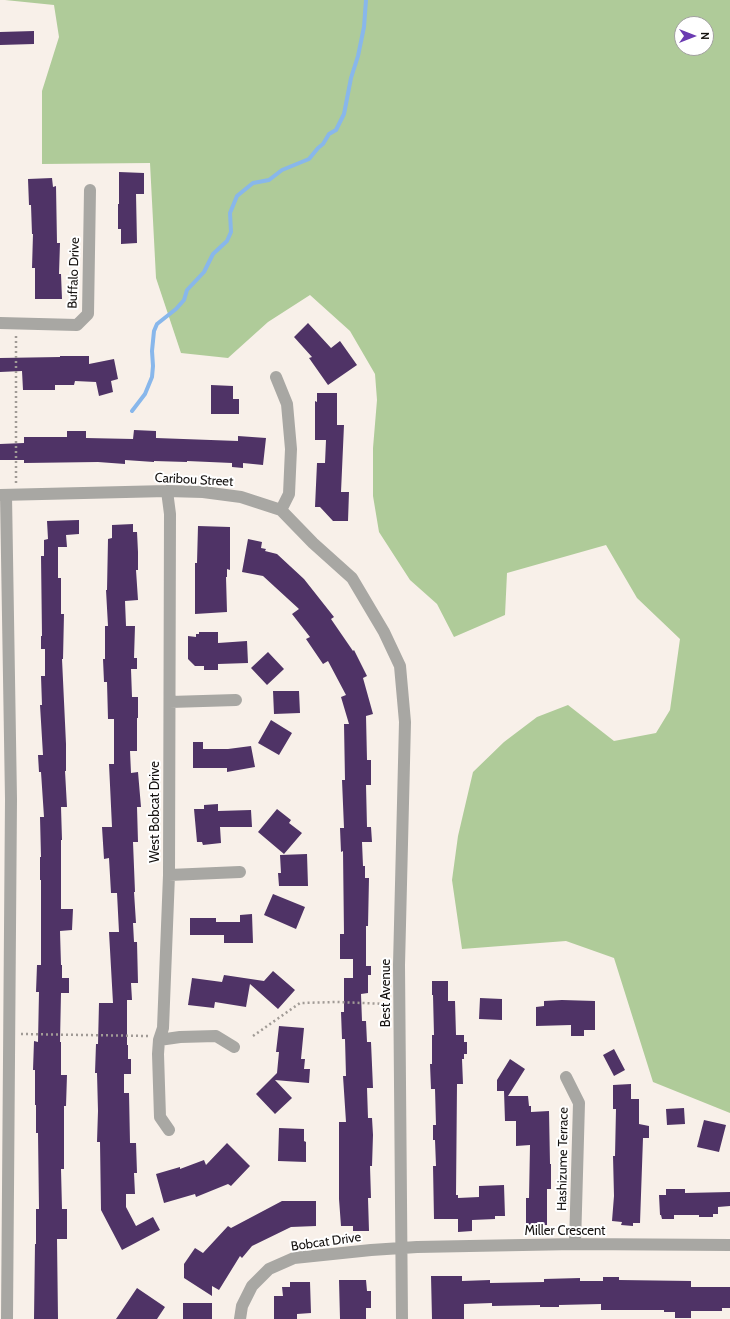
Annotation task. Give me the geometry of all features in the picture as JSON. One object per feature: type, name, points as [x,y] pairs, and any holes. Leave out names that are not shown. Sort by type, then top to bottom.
[{"type":"street","name":"Buffalo Drive","points":[[0,323],[77,325],[88,314],[90,190]]},
{"type":"street","points":[[276,376],[287,404],[291,449],[289,494],[281,510]]},
{"type":"street","name":"Caribou Street","points":[[3,495],[167,491],[203,492],[241,497],[281,510],[313,543],[352,578],[384,632],[400,666]]},
{"type":"street","name":"West Bobcat Drive","points":[[167,491],[170,514],[169,875],[163,1028],[155,1038],[158,1054],[160,1117],[169,1130]]},
{"type":"street","points":[[3,495],[11,799],[8,1319]]},
{"type":"street","name":"Best Avenue","points":[[400,666],[405,722],[399,966],[402,1319]]},
{"type":"street","points":[[170,702],[236,700]]},
{"type":"street","points":[[169,875],[240,872]]},
{"type":"street","points":[[155,1038],[216,1036],[234,1048]]},
{"type":"street","name":"Hashizume Terrace","points":[[566,1077],[579,1103],[575,1244]]},
{"type":"street","name":"Miller Crescent","points":[[401,1248],[575,1244],[730,1245]]},
{"type":"street","name":"Bobcat Drive","points":[[240,1319],[242,1306],[252,1286],[268,1269],[294,1258],[401,1248]]},
{"type":"path","points":[[16,332],[16,483]]},
{"type":"path","points":[[252,1036],[300,1003],[337,1002],[391,1004]]},
{"type":"path","points":[[19,1034],[155,1038]]},
{"type":"green space","points":[[5,0],[730,0],[730,1113],[653,1082],[614,958],[566,941],[462,949],[452,880],[458,836],[473,772],[504,742],[537,717],[568,705],[614,741],[656,733],[670,710],[680,639],[637,598],[606,545],[507,573],[505,615],[454,637],[437,604],[410,580],[379,532],[373,496],[373,448],[377,400],[375,374],[350,331],[310,295],[268,322],[228,358],[181,353],[156,278],[150,163],[42,164],[42,91],[59,37],[54,5]]},
{"type":"building","points":[[34,31],[34,44],[0,45],[0,32]]},
{"type":"building","points":[[119,172],[144,173],[144,194],[136,194],[137,243],[121,244],[121,229],[118,229]]},
{"type":"building","points":[[52,178],[53,187],[56,186],[57,243],[60,243],[59,274],[61,274],[62,299],[35,299],[35,268],[32,268],[33,234],[31,205],[29,205],[28,179]]},
{"type":"building","points":[[308,323],[331,348],[340,341],[357,365],[328,385],[309,358],[312,357],[294,337]]},
{"type":"building","points":[[89,356],[89,364],[114,359],[118,379],[111,381],[113,392],[99,396],[96,382],[75,381],[74,385],[55,385],[55,390],[23,390],[22,371],[0,372],[0,358]]},
{"type":"building","points":[[211,385],[233,386],[233,399],[239,399],[239,414],[211,414]]},
{"type":"building","points":[[317,393],[337,393],[337,425],[344,425],[341,492],[349,492],[348,521],[333,521],[320,507],[315,507],[317,463],[325,463],[326,440],[315,440],[315,401],[317,402]]},
{"type":"building","points":[[134,430],[156,431],[156,438],[238,441],[238,436],[266,438],[263,465],[243,463],[243,468],[232,467],[232,463],[187,461],[154,462],[125,460],[125,464],[98,462],[24,463],[24,460],[0,460],[0,444],[24,443],[24,437],[67,437],[67,431],[86,431],[86,438],[133,439]]},
{"type":"building","points":[[79,520],[79,534],[66,535],[67,547],[58,547],[58,578],[61,578],[61,614],[64,614],[62,659],[67,807],[61,807],[61,909],[73,909],[72,930],[60,931],[62,978],[69,978],[69,993],[61,993],[60,1042],[61,1075],[67,1075],[66,1106],[64,1106],[64,1169],[61,1169],[62,1209],[67,1209],[67,1239],[57,1239],[58,1319],[34,1319],[36,1209],[39,1209],[38,1133],[36,1133],[35,1070],[33,1070],[34,1041],[38,1042],[39,992],[36,992],[37,965],[41,965],[40,817],[44,817],[41,772],[39,772],[38,755],[43,755],[40,705],[42,705],[41,676],[45,676],[45,649],[41,649],[41,556],[44,556],[44,540],[48,539],[47,521]]},
{"type":"building","points":[[133,524],[133,532],[137,532],[138,570],[136,570],[138,600],[125,601],[126,626],[135,626],[134,658],[137,658],[137,669],[131,669],[132,697],[138,697],[137,751],[130,751],[131,773],[138,772],[141,807],[137,807],[138,842],[133,842],[136,923],[133,923],[134,942],[137,942],[138,983],[131,983],[132,1000],[127,1000],[127,1045],[128,1059],[131,1059],[131,1074],[124,1074],[124,1093],[129,1093],[130,1143],[136,1143],[137,1173],[134,1173],[135,1194],[126,1194],[126,1207],[136,1226],[153,1217],[160,1230],[122,1250],[101,1210],[100,1142],[97,1142],[97,1073],[95,1073],[96,1044],[98,1044],[99,1003],[113,1003],[109,932],[119,932],[117,893],[111,893],[109,858],[104,859],[102,827],[112,827],[109,764],[114,764],[114,719],[108,719],[107,682],[104,682],[103,659],[105,659],[105,626],[108,626],[106,590],[108,539],[112,538],[112,525]]},
{"type":"building","points":[[198,526],[230,527],[230,570],[227,569],[226,577],[227,612],[195,614],[195,563],[197,563]]},
{"type":"building","points":[[248,539],[262,542],[261,548],[266,549],[265,551],[277,554],[304,579],[334,617],[331,619],[353,651],[354,650],[367,676],[363,678],[373,714],[366,716],[367,760],[371,760],[371,785],[366,785],[367,827],[371,827],[372,842],[362,842],[365,878],[369,878],[368,926],[366,926],[366,966],[371,966],[371,975],[368,975],[368,993],[361,994],[362,1021],[366,1021],[367,1042],[371,1042],[373,1088],[367,1088],[368,1118],[372,1118],[373,1135],[372,1166],[370,1166],[371,1198],[368,1198],[369,1231],[353,1231],[353,1226],[341,1226],[339,1199],[339,1122],[346,1122],[343,1076],[346,1076],[345,1039],[342,1039],[341,1012],[344,1012],[344,978],[353,978],[353,959],[340,959],[340,934],[344,934],[343,851],[341,852],[340,828],[344,828],[342,780],[345,780],[344,724],[349,724],[341,697],[346,695],[328,661],[323,664],[306,639],[310,637],[292,614],[299,609],[263,576],[242,572]]},
{"type":"building","points":[[199,632],[218,632],[218,643],[247,641],[248,663],[218,664],[218,670],[204,670],[204,666],[195,666],[188,659],[188,636],[196,637],[196,634],[199,634]]},
{"type":"building","points":[[268,652],[284,669],[267,685],[251,668]]},
{"type":"building","points":[[273,691],[299,691],[300,713],[274,714]]},
{"type":"building","points":[[271,720],[292,733],[279,755],[258,743]]},
{"type":"building","points":[[193,742],[203,742],[203,749],[228,749],[251,746],[255,767],[227,772],[227,768],[193,768]]},
{"type":"building","points":[[218,804],[218,811],[251,810],[252,827],[220,827],[221,843],[203,845],[202,842],[197,842],[194,809],[204,809],[204,805]]},
{"type":"building","points":[[277,809],[291,820],[289,823],[302,833],[284,854],[258,832]]},
{"type":"building","points":[[307,854],[308,886],[279,886],[278,873],[281,873],[280,855]]},
{"type":"building","points":[[273,894],[305,907],[296,929],[264,915]]},
{"type":"building","points":[[252,914],[253,943],[224,943],[224,935],[190,935],[190,918],[216,918],[216,922],[240,922],[240,915]]},
{"type":"building","points":[[273,971],[295,990],[278,1009],[250,984],[246,1007],[215,1002],[214,1008],[188,1005],[192,978],[222,982],[224,975],[264,981]]},
{"type":"building","points":[[432,981],[448,981],[448,1001],[455,1001],[456,1035],[464,1035],[464,1042],[467,1042],[467,1054],[464,1054],[464,1059],[462,1059],[463,1084],[457,1084],[456,1195],[458,1195],[458,1198],[479,1197],[479,1186],[504,1185],[505,1216],[495,1216],[495,1219],[472,1220],[472,1231],[458,1232],[458,1219],[434,1219],[433,1166],[436,1166],[433,1125],[436,1125],[435,1089],[431,1089],[430,1064],[432,1064],[432,1035],[434,1035]]},
{"type":"building","points":[[480,998],[502,999],[502,1020],[479,1019]]},
{"type":"building","points":[[544,1001],[595,1001],[595,1030],[584,1030],[584,1036],[571,1036],[571,1025],[536,1026],[536,1007],[544,1006]]},
{"type":"building","points":[[279,1026],[304,1028],[301,1059],[305,1059],[304,1069],[310,1069],[309,1083],[275,1080],[292,1098],[275,1114],[256,1094],[277,1073],[279,1052],[276,1052]]},
{"type":"building","points":[[614,1049],[625,1070],[614,1076],[603,1055]]},
{"type":"building","points":[[510,1059],[525,1069],[508,1096],[528,1096],[531,1112],[549,1111],[551,1189],[547,1189],[547,1225],[526,1225],[526,1198],[529,1198],[530,1145],[516,1146],[516,1121],[505,1121],[504,1091],[497,1091],[497,1080]]},
{"type":"building","points":[[631,1084],[631,1099],[639,1099],[639,1124],[649,1126],[649,1138],[643,1138],[640,1223],[633,1223],[633,1226],[621,1225],[622,1222],[612,1221],[614,1196],[613,1156],[615,1156],[616,1109],[613,1109],[613,1085]]},
{"type":"building","points":[[684,1108],[685,1124],[667,1125],[666,1109]]},
{"type":"building","points":[[704,1120],[726,1125],[719,1152],[697,1147]]},
{"type":"building","points":[[279,1128],[304,1129],[304,1141],[306,1142],[306,1162],[278,1161]]},
{"type":"building","points":[[227,1143],[250,1166],[231,1186],[228,1184],[196,1197],[195,1194],[164,1203],[156,1174],[180,1167],[180,1169],[204,1160],[206,1165]]},
{"type":"building","points":[[666,1189],[685,1189],[685,1193],[730,1192],[730,1206],[718,1207],[718,1214],[713,1214],[713,1217],[699,1217],[699,1215],[674,1215],[674,1219],[662,1219],[660,1215],[659,1195],[666,1195]]},
{"type":"building","points":[[282,1201],[316,1201],[316,1226],[291,1227],[252,1246],[242,1258],[240,1256],[219,1290],[212,1286],[212,1296],[184,1278],[184,1264],[195,1248],[203,1253],[228,1226],[231,1228]]},
{"type":"building","points":[[431,1276],[462,1276],[462,1281],[490,1280],[490,1283],[544,1282],[544,1279],[580,1278],[580,1281],[603,1281],[603,1277],[619,1277],[619,1280],[691,1281],[691,1287],[730,1287],[730,1308],[722,1308],[722,1311],[691,1311],[691,1318],[675,1318],[675,1312],[664,1312],[664,1310],[601,1310],[601,1304],[540,1307],[540,1305],[492,1306],[492,1303],[464,1304],[464,1319],[432,1319]]},
{"type":"building","points":[[339,1280],[366,1280],[367,1291],[371,1291],[371,1308],[366,1308],[366,1319],[340,1319]]},
{"type":"building","points":[[290,1282],[310,1282],[311,1313],[297,1314],[297,1319],[274,1319],[274,1296],[283,1296],[282,1287],[290,1287]]},
{"type":"building","points":[[137,1288],[165,1307],[157,1319],[116,1319]]},
{"type":"building","points":[[183,1303],[212,1303],[212,1319],[183,1319]]},
{"type":"waterway","points":[[132,411],[145,394],[152,377],[152,351],[154,331],[157,324],[176,309],[184,300],[187,290],[204,272],[213,254],[227,241],[231,232],[230,213],[237,196],[253,183],[269,180],[282,170],[309,159],[323,144],[329,134],[336,130],[344,114],[351,78],[358,56],[364,27],[366,0]]}]
